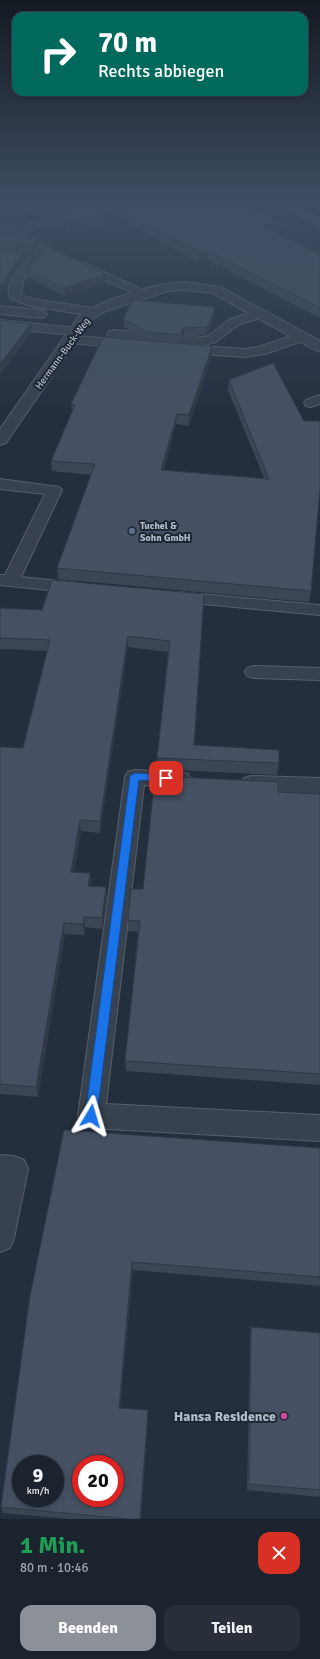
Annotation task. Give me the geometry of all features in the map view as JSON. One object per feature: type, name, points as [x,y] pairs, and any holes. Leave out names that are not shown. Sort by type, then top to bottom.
[{"type":"street","name":"Hermann-Buck-Weg","points":[[0,440],[80,326],[143,294],[167,287],[184,286],[214,290],[259,314]]},
{"type":"street","points":[[259,314],[320,347]]},
{"type":"lane","points":[[25,273],[18,281],[14,291],[15,297],[31,302],[80,326],[98,333],[204,341],[212,339],[234,322],[259,314]]},
{"type":"lane","points":[[99,273],[143,294]]},
{"type":"lane","points":[[0,310],[80,326],[245,353],[260,351],[302,337]]},
{"type":"lane","points":[[0,324],[80,326]]},
{"type":"lane","points":[[0,484],[54,490],[5,581],[90,589]]},
{"type":"lane","points":[[161,596],[320,610]]},
{"type":"lane","points":[[254,672],[320,674]]},
{"type":"lane","points":[[204,780],[135,776],[91,1116],[320,1128]]},
{"type":"lane","points":[[228,781],[320,786]]},
{"type":"lane","points":[[0,1168],[14,1169],[0,1238]]},
{"type":"path","points":[[184,286],[199,273]]},
{"type":"building","points":[[0,273],[9,273],[8,275],[0,285]]},
{"type":"building","points":[[35,273],[106,274],[64,288]]},
{"type":"building","points":[[251,273],[320,273],[320,308]]},
{"type":"building","points":[[133,300],[215,307],[209,325],[206,327],[184,328],[181,331],[182,335],[148,332],[123,319]]},
{"type":"building","points":[[0,320],[31,324],[0,364]]},
{"type":"building","points":[[103,337],[212,346],[189,415],[177,414],[161,470],[269,479],[229,380],[273,363],[304,421],[320,421],[320,489],[311,591],[57,568],[95,464],[51,461],[75,405],[71,404]]},
{"type":"building","points":[[52,580],[204,594],[194,745],[279,750],[279,763],[157,758],[170,641],[128,636],[100,821],[80,820],[71,872],[90,873],[88,886],[106,887],[102,918],[84,917],[83,924],[64,923],[36,1087],[0,1084],[0,747],[23,748],[50,640],[0,638],[0,608],[42,610]]},
{"type":"building","points":[[155,776],[278,782],[278,792],[320,794],[320,1074],[125,1061],[140,921],[128,920],[131,889],[143,889]]},
{"type":"building","points":[[64,1130],[320,1148],[320,1277],[132,1262],[119,1408],[148,1410],[140,1519],[1,1507],[30,1296]]},
{"type":"building","name":"Hansa Residence","points":[[251,1327],[320,1333],[320,1490],[249,1484]]},
{"type":"place","name":"Tuchel & Sohn GmbH","points":[[132,531]]},
{"type":"place","name":"Hansa Residence","points":[[284,1416]]},
{"type":"route","points":[[91,1116],[135,776],[166,778]]}]
